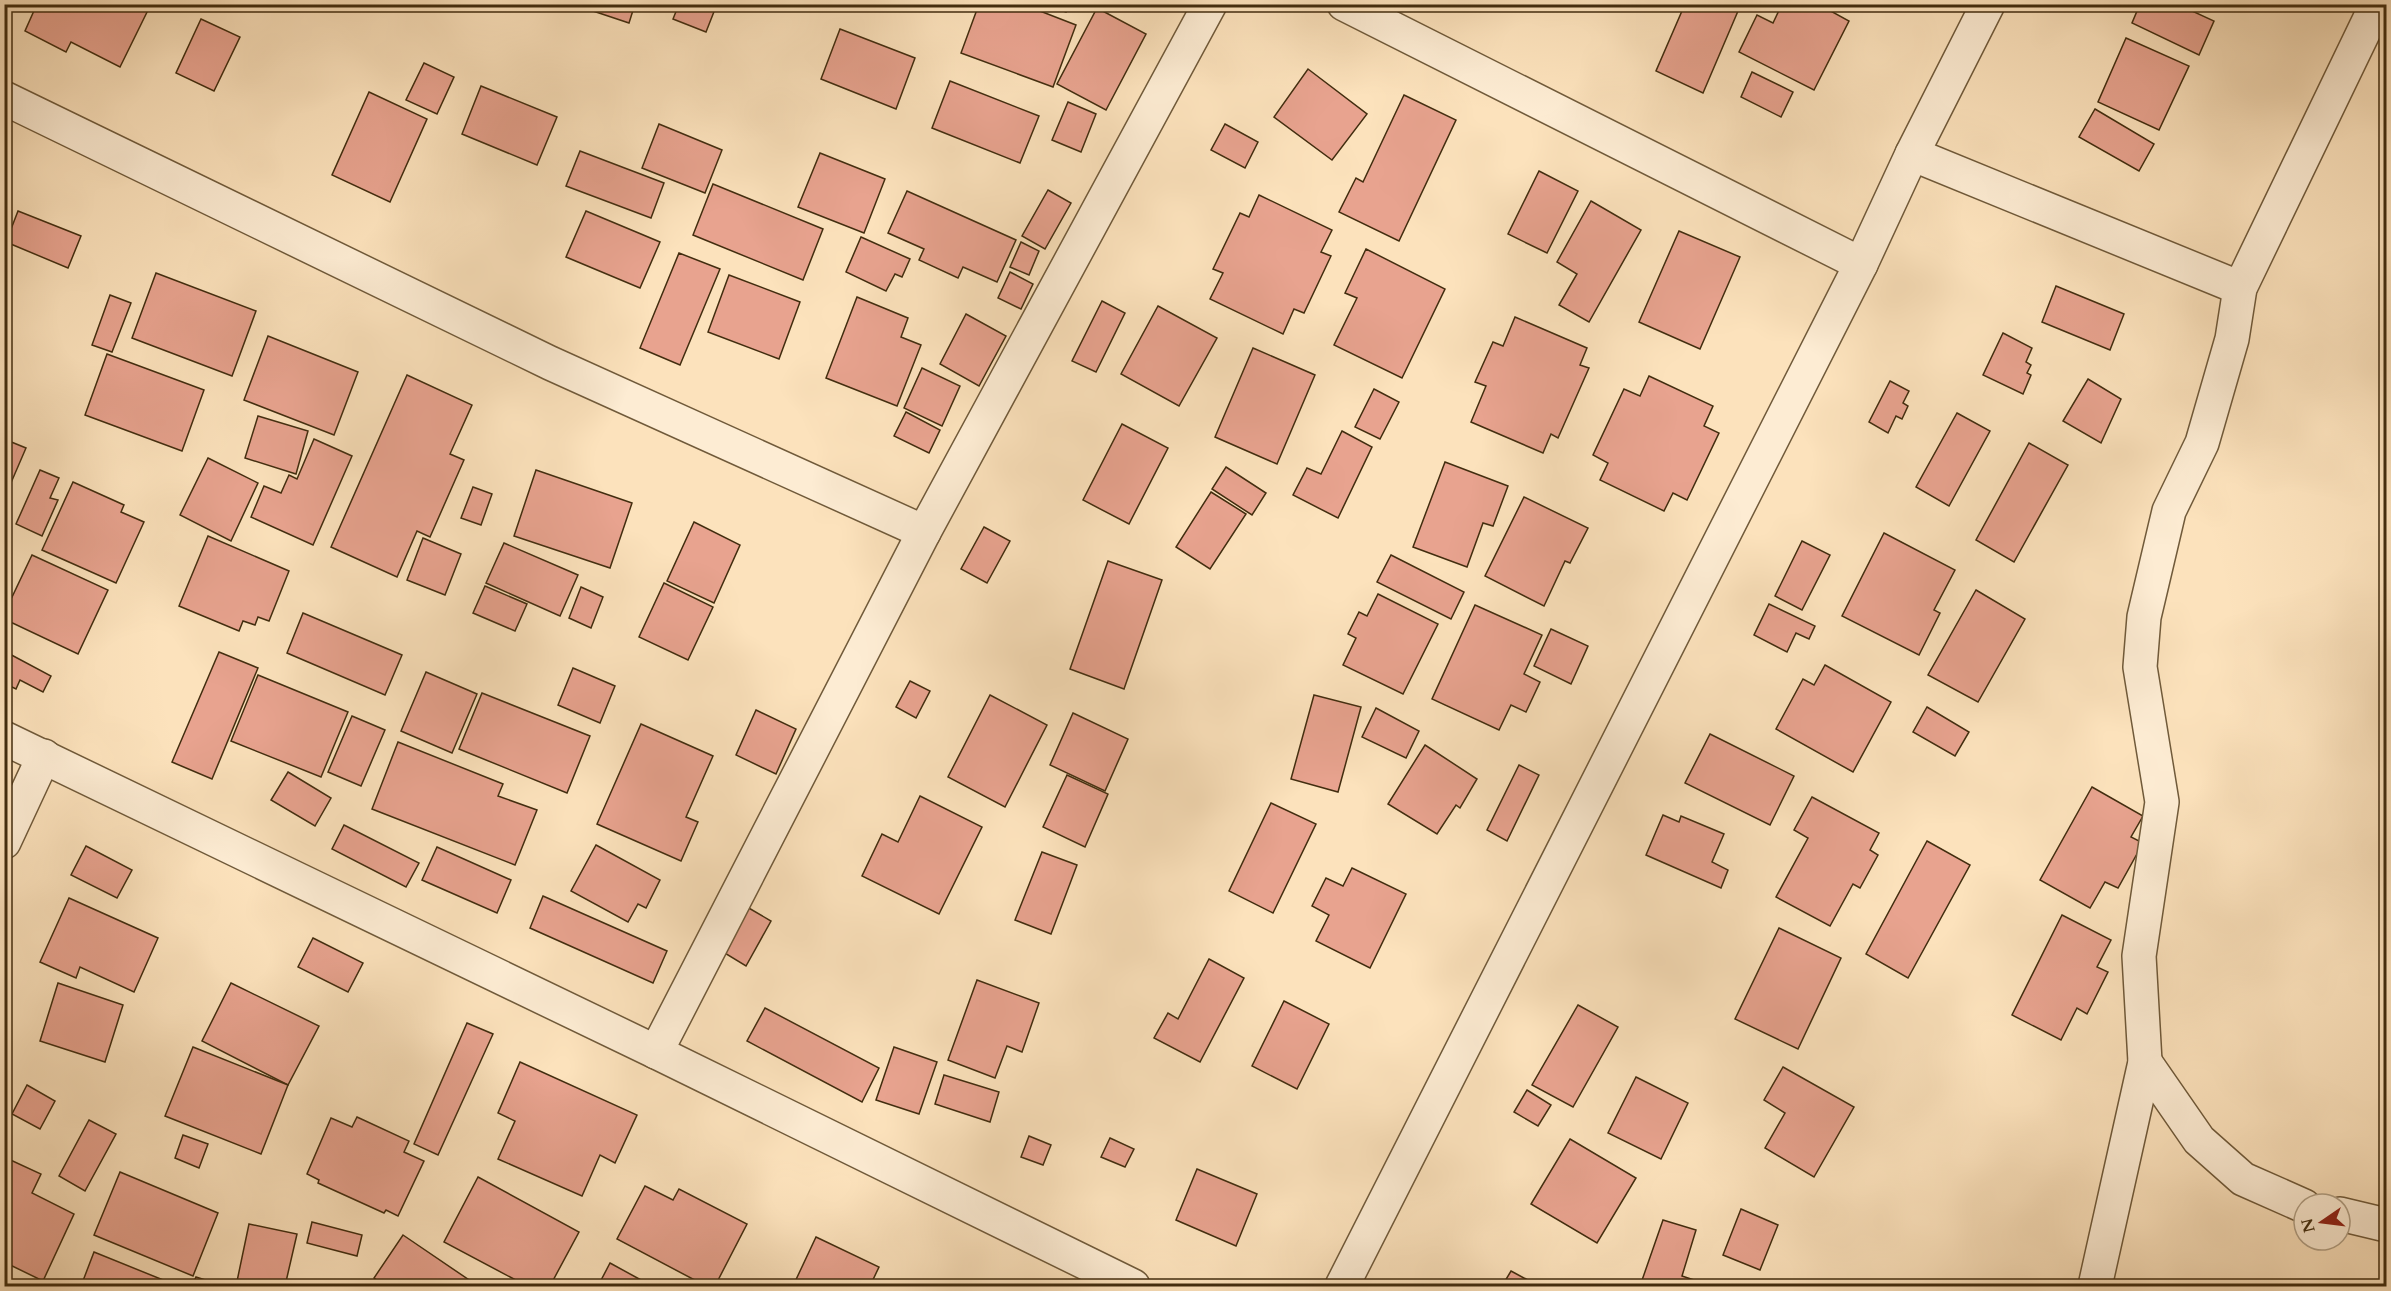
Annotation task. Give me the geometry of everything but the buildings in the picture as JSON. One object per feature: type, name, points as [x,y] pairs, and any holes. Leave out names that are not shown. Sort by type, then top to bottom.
[{"type":"street","points":[[656,1052],[924,532],[1210,4]]},
{"type":"street","points":[[1344,4],[1862,264]]},
{"type":"street","points":[[1342,1287],[1862,264],[1912,154],[1988,4]]},
{"type":"street","points":[[2095,1287],[2145,1062],[2139,956],[2163,802],[2140,667],[2144,617],[2169,512],[2202,442],[2232,339],[2240,288],[2377,4]]},
{"type":"street","points":[[4,98],[550,363],[924,532]]},
{"type":"street","points":[[1912,154],[2240,288]]},
{"type":"street","points":[[4,738],[656,1052],[1133,1287]]},
{"type":"street","points":[[4,842],[44,756]]},
{"type":"street","points":[[2145,1062],[2199,1140],[2243,1179],[2292,1201]]},
{"type":"street","points":[[2352,1217],[2386,1225]]}]
